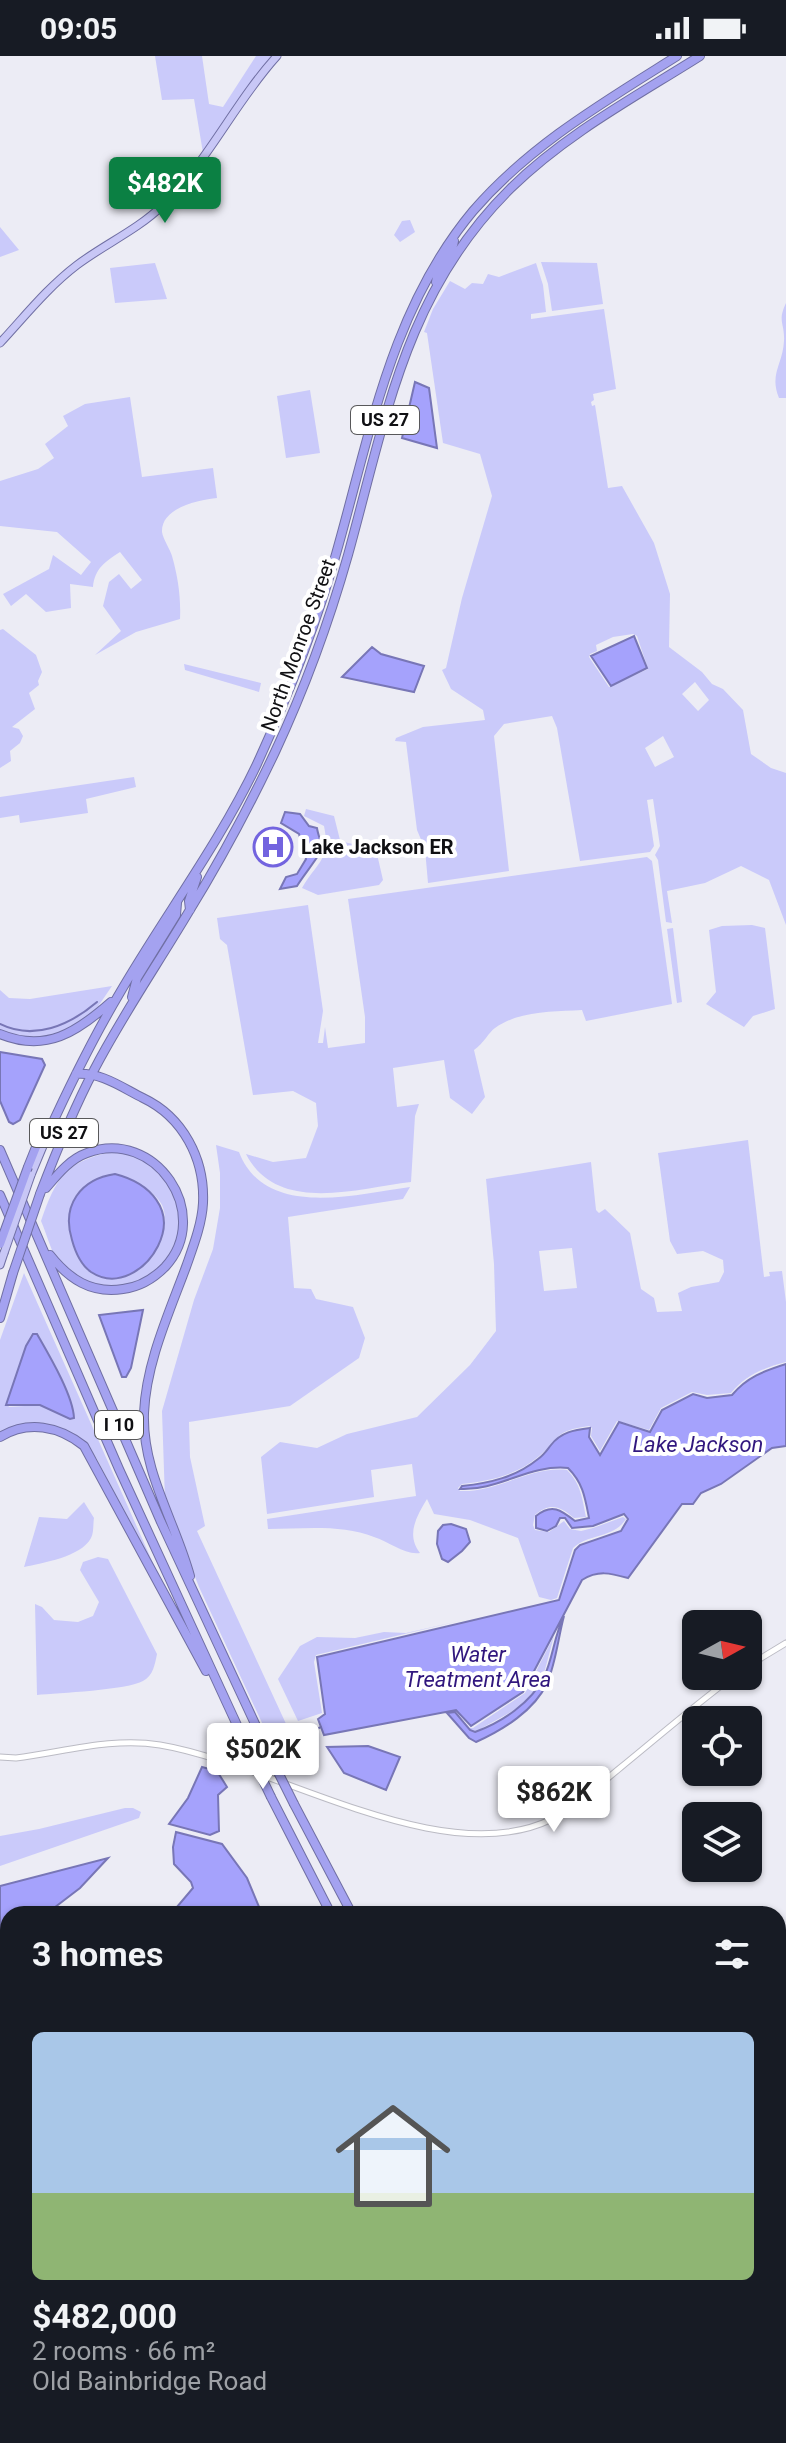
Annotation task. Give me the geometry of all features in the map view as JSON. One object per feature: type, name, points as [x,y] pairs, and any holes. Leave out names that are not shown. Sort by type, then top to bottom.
[{"type":"highway","name":"North Monroe Street","points":[[1,1247],[36,1147],[48,1133],[117,996],[199,870],[255,768],[280,711],[321,603],[384,377],[415,299],[453,238],[496,186],[537,149],[588,112],[677,56]]},
{"type":"highway","name":"North Monroe Street","points":[[0,1318],[40,1194],[92,1073],[190,910],[255,793],[292,715],[333,607],[400,365],[436,287],[477,226],[509,189],[538,163],[580,131],[700,56]]},
{"type":"highway","points":[[436,287],[439,270],[455,243],[453,238]]},
{"type":"highway","points":[[355,483],[367,486]]},
{"type":"highway","points":[[280,711],[292,715]]},
{"type":"highway","points":[[190,910],[189,901],[199,870]]},
{"type":"highway","points":[[130,1007],[137,978],[176,915],[177,902]]},
{"type":"highway","points":[[0,1034],[29,1041],[55,1039],[86,1025],[117,996]]},
{"type":"highway","points":[[76,1074],[92,1073],[167,1113],[188,1139],[202,1182],[201,1218],[151,1367],[144,1421],[152,1474],[187,1566],[196,1600]]},
{"type":"highway","points":[[40,1194],[73,1160],[87,1153],[119,1148],[135,1152],[162,1169],[179,1193],[184,1220],[177,1250],[169,1262],[157,1275],[133,1287],[106,1290],[84,1285],[70,1277],[44,1248]]},
{"type":"highway","name":"I 10","points":[[0,1150],[196,1600],[270,1756],[348,1906]]},
{"type":"highway","name":"I 10","points":[[0,1195],[217,1686],[327,1906]]},
{"type":"highway","points":[[0,1209],[24,1262],[34,1273]]},
{"type":"highway","points":[[0,1437],[15,1430],[41,1427],[59,1431],[84,1446],[198,1661],[217,1686]]},
{"type":"main road","points":[[0,343],[66,275],[164,205],[193,171],[277,56]]},
{"type":"main road","points":[[0,1265],[1,1247]]},
{"type":"street","points":[[762,1658],[786,1643]]},
{"type":"street","points":[[0,1757],[16,1758],[111,1743],[157,1744],[418,1827],[466,1834],[497,1833],[540,1824],[571,1807],[717,1690]]},
{"type":"shaded area","points":[[155,56],[202,56],[209,104],[223,107],[256,56],[274,56],[203,153],[194,99],[162,100]]},
{"type":"shaded area","points":[[410,220],[415,232],[400,242],[394,235],[402,221]]},
{"type":"shaded area","points":[[0,227],[19,250],[0,257]]},
{"type":"shaded area","points":[[541,262],[597,263],[603,304],[552,311]]},
{"type":"shaded area","points":[[155,263],[167,299],[115,303],[110,268]]},
{"type":"shaded area","points":[[536,263],[543,285],[546,312],[531,314],[531,319],[604,309],[616,389],[593,394],[594,400],[591,402],[592,406],[595,405],[608,488],[622,486],[654,543],[670,594],[669,647],[702,672],[712,684],[723,689],[743,710],[751,754],[771,768],[786,773],[786,925],[769,880],[741,866],[705,883],[667,891],[672,923],[666,922],[655,855],[660,846],[653,799],[647,800],[654,846],[650,852],[580,861],[557,728],[552,716],[504,724],[494,736],[509,871],[428,883],[425,849],[417,830],[406,742],[395,741],[423,727],[485,720],[483,710],[451,689],[442,670],[446,668],[462,598],[492,496],[480,454],[443,443],[427,333],[424,332],[433,309],[450,281],[465,289],[472,283],[483,284],[488,274],[499,277]],"holes":[[[637,636],[648,669],[609,687],[590,654],[597,651],[596,645],[613,637]],[[695,682],[709,700],[698,711],[682,694]],[[663,736],[674,757],[655,767],[645,748]]]},
{"type":"shaded area","points":[[786,303],[786,398],[779,398],[775,382],[783,349],[782,319]]},
{"type":"shaded area","points":[[310,390],[320,453],[286,458],[277,396]]},
{"type":"shaded area","points":[[130,397],[142,477],[213,468],[217,498],[183,506],[163,523],[162,532],[177,579],[180,619],[136,632],[95,655],[121,631],[103,606],[109,582],[119,574],[131,589],[142,580],[120,552],[98,570],[93,587],[70,584],[71,608],[46,612],[26,594],[11,606],[3,594],[49,569],[53,555],[81,575],[91,562],[57,532],[0,526],[0,481],[38,469],[54,458],[45,444],[68,426],[63,416],[85,404]]},
{"type":"shaded area","points":[[3,629],[36,655],[42,672],[39,685],[29,693],[35,709],[12,727],[19,729],[23,736],[10,751],[11,761],[0,768],[0,630]]},
{"type":"shaded area","points":[[184,664],[261,683],[259,692],[185,670]]},
{"type":"shaded area","points":[[134,777],[136,787],[86,799],[88,813],[20,823],[19,815],[0,818],[0,797]]},
{"type":"shaded area","points":[[306,809],[334,816],[340,840],[357,844],[374,841],[383,880],[379,885],[318,895],[302,888],[321,860],[326,846],[324,826],[304,816]]},
{"type":"shaded area","points":[[647,857],[652,861],[672,1004],[586,1021],[582,1010],[537,1013],[505,1022],[474,1050],[485,1097],[472,1114],[450,1098],[444,1060],[393,1068],[397,1107],[419,1104],[415,1116],[411,1182],[320,1193],[277,1185],[260,1173],[246,1154],[273,1162],[306,1158],[318,1126],[316,1103],[293,1091],[253,1095],[227,945],[220,939],[217,918],[308,905],[323,1011],[318,1043],[323,1043],[325,1027],[328,1048],[365,1043],[365,1017],[348,899]]},
{"type":"shaded area","points":[[722,926],[765,928],[775,1009],[753,1016],[744,1027],[706,1004],[716,992],[709,930]]},
{"type":"shaded area","points":[[673,928],[682,1002],[677,1003],[667,929]]},
{"type":"shaded area","points":[[112,986],[97,1008],[86,1017],[88,1020],[64,1032],[46,1037],[26,1037],[0,1032],[0,990],[9,998],[30,999]]},
{"type":"shaded area","points":[[748,1140],[764,1277],[770,1276],[769,1272],[782,1271],[786,1302],[786,1362],[756,1373],[731,1393],[707,1395],[692,1392],[661,1408],[649,1430],[617,1421],[600,1451],[591,1436],[592,1428],[577,1428],[563,1433],[538,1457],[512,1473],[462,1484],[458,1488],[460,1491],[474,1491],[540,1472],[567,1470],[578,1486],[586,1517],[574,1518],[559,1508],[550,1507],[535,1515],[535,1530],[549,1532],[564,1521],[570,1529],[581,1531],[623,1517],[626,1519],[614,1530],[573,1548],[557,1598],[539,1597],[518,1538],[470,1520],[434,1514],[427,1499],[416,1519],[413,1533],[420,1553],[408,1552],[349,1530],[268,1529],[267,1519],[416,1496],[412,1464],[371,1470],[374,1497],[267,1514],[261,1457],[280,1442],[317,1448],[347,1434],[417,1417],[470,1365],[496,1331],[494,1264],[486,1179],[591,1162],[596,1210],[599,1213],[605,1209],[630,1233],[641,1289],[654,1298],[657,1312],[682,1311],[678,1293],[691,1287],[719,1282],[724,1272],[723,1260],[703,1251],[677,1254],[670,1241],[658,1153]],"holes":[[[572,1248],[577,1288],[544,1291],[539,1251]]]},
{"type":"shaded area","points":[[216,1145],[239,1152],[252,1173],[269,1187],[291,1195],[339,1197],[410,1187],[403,1199],[288,1217],[294,1288],[311,1289],[316,1299],[353,1307],[365,1338],[359,1358],[290,1406],[189,1422],[190,1457],[205,1526],[197,1531],[305,1765],[282,1766],[199,1587],[165,1500],[162,1411],[194,1300],[213,1249],[220,1208]]},
{"type":"shaded area","points":[[120,1153],[150,1165],[168,1183],[179,1210],[178,1236],[167,1258],[149,1275],[127,1285],[102,1287],[78,1280],[57,1260],[41,1221],[52,1193],[64,1174],[95,1156]],"holes":[[[122,1176],[154,1194],[165,1215],[158,1245],[145,1263],[130,1275],[76,1195],[100,1177]]]},
{"type":"shaded area","points":[[24,1273],[169,1599],[97,1459],[78,1437],[41,1423],[27,1424],[0,1434],[0,1340]],"holes":[[[6,1402],[71,1403],[61,1413],[40,1405],[9,1407]]]},
{"type":"shaded area","points":[[84,1502],[94,1518],[92,1536],[86,1545],[60,1558],[24,1567],[39,1517],[67,1519]]},
{"type":"shaded area","points":[[98,1557],[108,1559],[157,1654],[153,1669],[146,1679],[135,1684],[37,1695],[35,1604],[54,1620],[78,1622],[93,1616],[99,1602],[80,1570],[83,1562]]},
{"type":"shaded area","points":[[459,1621],[316,1655],[314,1662],[322,1713],[298,1721],[278,1679],[300,1646],[317,1637],[355,1638],[384,1632],[406,1633]]},
{"type":"shaded area","points":[[554,1636],[543,1677],[525,1704],[475,1732],[470,1730],[458,1715],[469,1728],[473,1728],[525,1693]]},
{"type":"shaded area","points":[[125,1808],[141,1812],[139,1818],[0,1866],[0,1836]]},
{"type":"water","points":[[415,382],[429,388],[437,448],[402,438]]},
{"type":"water","points":[[634,636],[647,668],[611,686],[591,656]]},
{"type":"water","points":[[372,647],[381,654],[424,666],[414,692],[342,677]]},
{"type":"water","points":[[285,812],[300,814],[309,826],[317,828],[322,848],[297,886],[280,889],[286,877],[297,874],[306,859],[299,834],[281,823]]},
{"type":"water","points":[[0,1052],[42,1059],[45,1065],[20,1120],[13,1124],[9,1122],[0,1101]]},
{"type":"water","points":[[115,1174],[149,1191],[162,1210],[164,1221],[163,1233],[153,1255],[138,1269],[120,1278],[101,1277],[87,1269],[77,1253],[69,1227],[69,1216],[77,1196],[92,1182]]},
{"type":"water","points":[[143,1310],[131,1368],[126,1377],[122,1377],[99,1315]]},
{"type":"water","points":[[33,1334],[37,1334],[60,1375],[74,1418],[40,1405],[6,1405]]},
{"type":"water","points":[[786,1364],[786,1446],[772,1448],[721,1484],[701,1493],[693,1504],[682,1504],[628,1578],[604,1573],[582,1580],[523,1692],[471,1726],[456,1710],[324,1735],[318,1719],[325,1714],[317,1657],[559,1600],[575,1550],[580,1545],[621,1531],[628,1519],[624,1514],[593,1526],[572,1528],[565,1518],[560,1518],[556,1526],[547,1531],[536,1528],[536,1516],[552,1509],[575,1521],[589,1518],[580,1485],[568,1468],[540,1470],[474,1489],[460,1489],[462,1486],[512,1475],[542,1456],[559,1437],[573,1431],[590,1428],[589,1437],[600,1455],[619,1422],[650,1432],[662,1410],[693,1394],[707,1398],[732,1395],[756,1375]]},
{"type":"water","points":[[443,1525],[466,1529],[470,1542],[448,1562],[442,1559],[437,1544],[438,1531]]},
{"type":"water","points":[[564,1616],[550,1675],[535,1702],[497,1732],[476,1742],[469,1738],[447,1713],[455,1712],[475,1732],[495,1723],[524,1703],[544,1677]]},
{"type":"water","points":[[368,1746],[400,1757],[386,1790],[344,1773],[327,1747]]},
{"type":"water","points":[[202,1767],[217,1771],[227,1787],[218,1795],[219,1831],[210,1835],[169,1824],[188,1798]]},
{"type":"water","points":[[176,1832],[222,1844],[247,1878],[259,1906],[178,1906],[193,1888],[174,1864]]},
{"type":"water","points":[[108,1858],[80,1888],[56,1906],[0,1906],[0,1886]]},
{"type":"waterway","points":[[0,1024],[13,1029],[39,1031],[63,1024],[97,1002]]},
{"type":"waterway","points":[[303,1735],[321,1727]]},
{"type":"place","name":"Lake Jackson ER","points":[[273,847]]},
{"type":"water label","name":"Lake Jackson","points":[[698,1444]]},
{"type":"water label","name":"Water Treatment Area","points":[[478,1666]]}]
